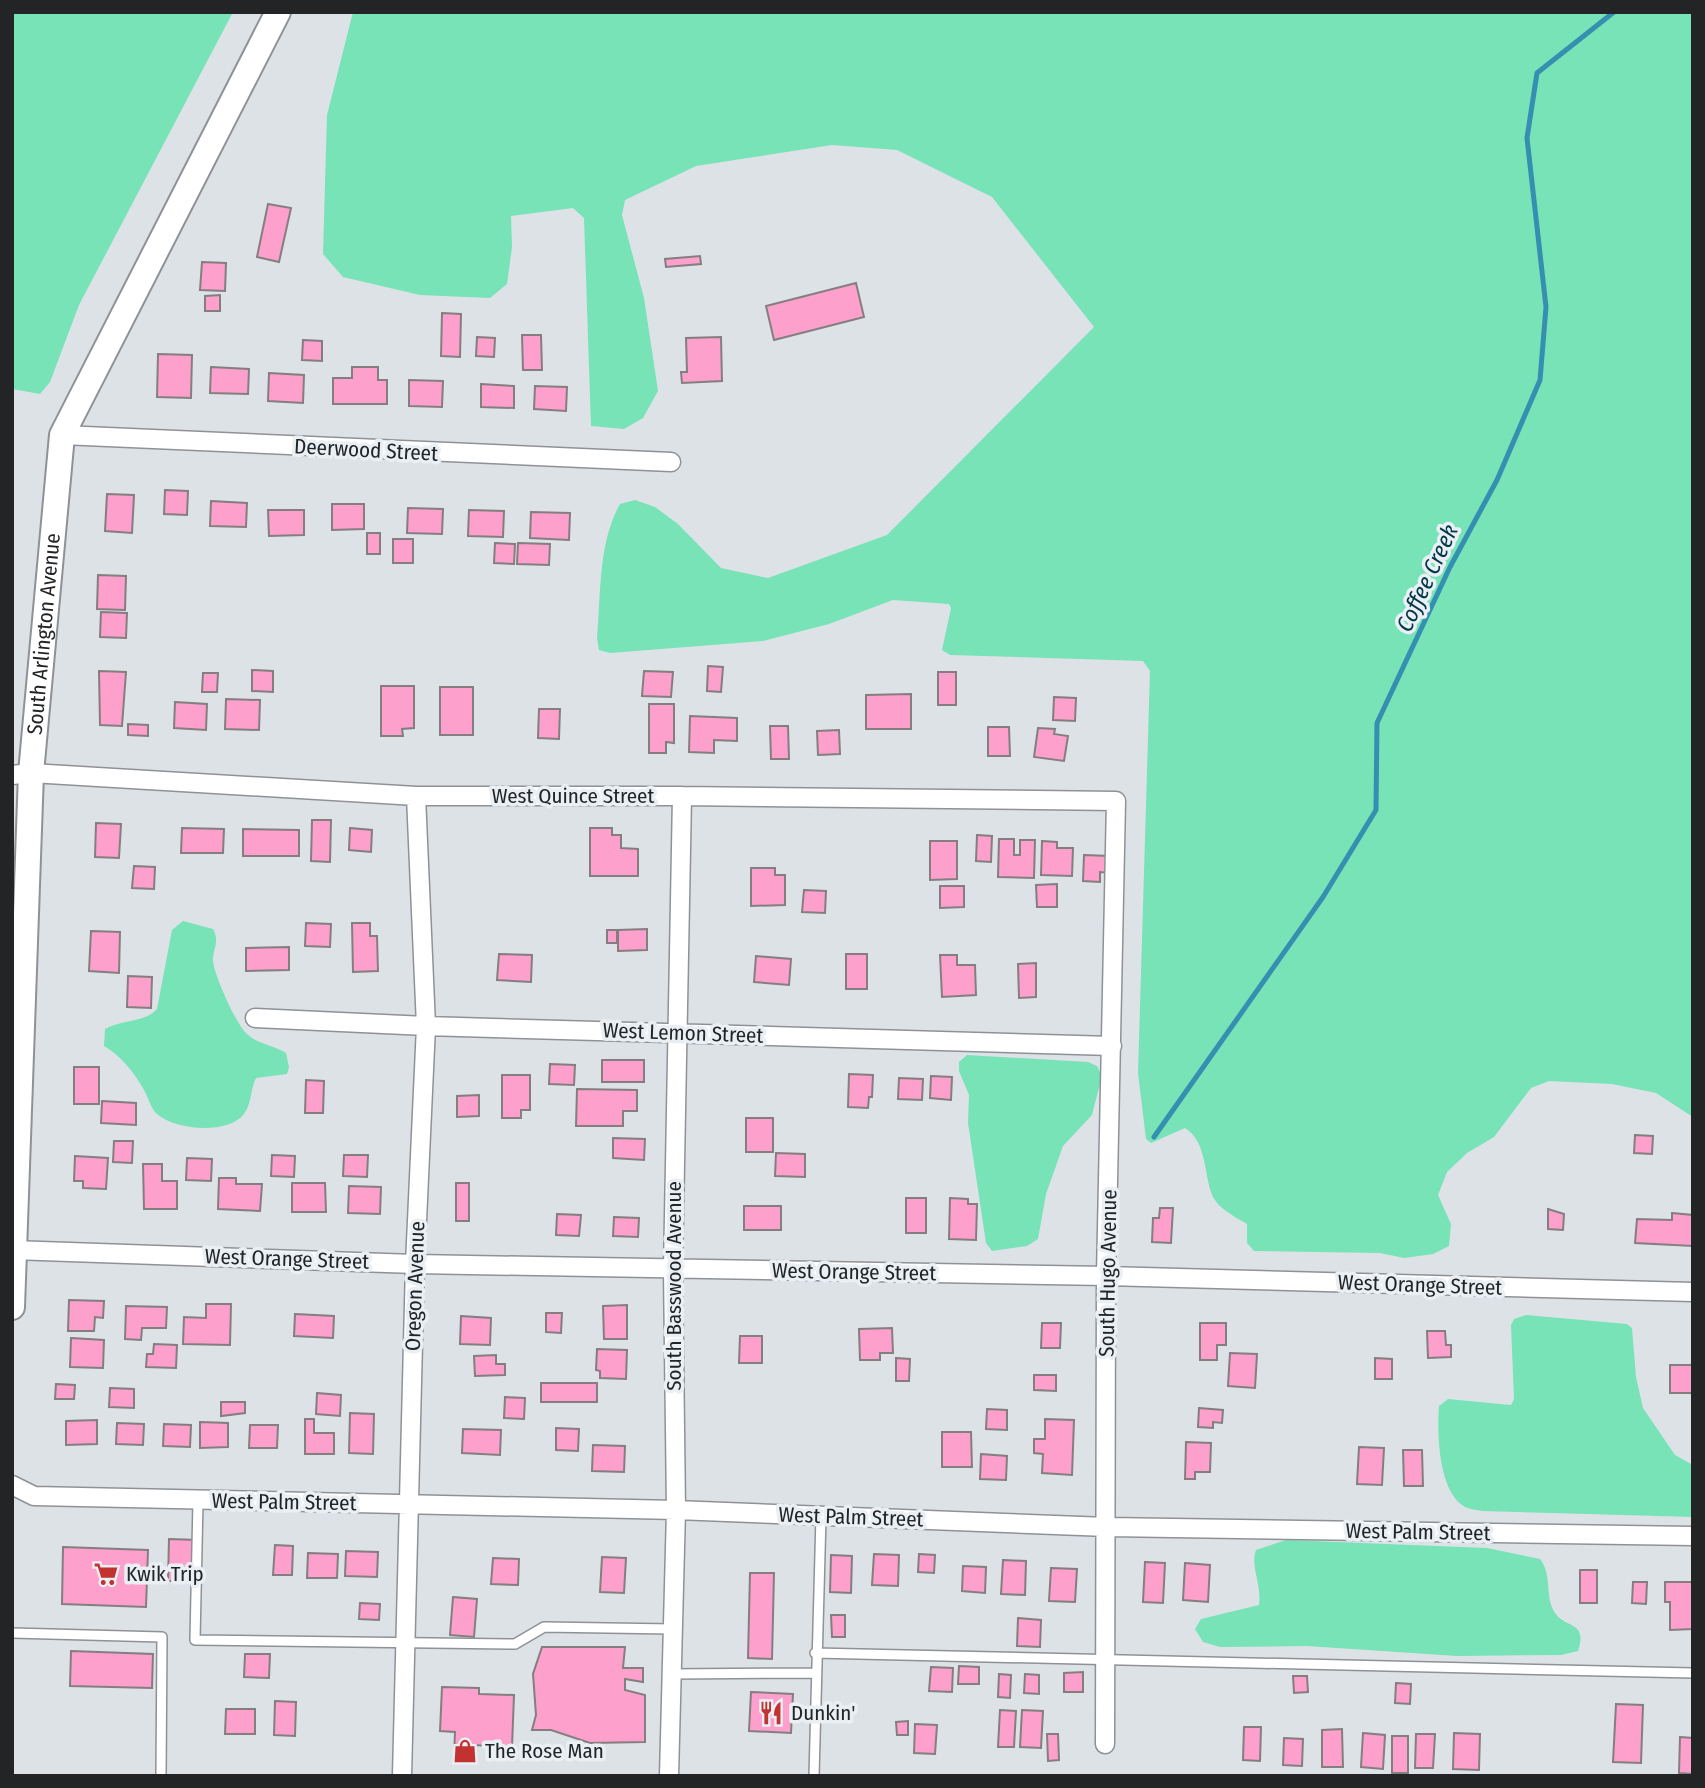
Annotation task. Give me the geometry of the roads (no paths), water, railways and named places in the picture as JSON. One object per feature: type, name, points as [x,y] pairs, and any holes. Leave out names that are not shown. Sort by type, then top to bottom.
[{"type":"main road","name":"South Arlington Avenue","points":[[12,1307],[22,774],[62,435],[278,12]]},
{"type":"street","name":"Deerwood Street","points":[[62,435],[671,462]]},
{"type":"street","name":"West Quince Street","points":[[22,774],[416,796],[1116,801]]},
{"type":"street","name":"Oregon Avenue","points":[[402,1776],[415,1264],[426,1026],[416,796]]},
{"type":"street","name":"South Basswood Avenue","points":[[669,1776],[676,1510],[673,1269],[682,796]]},
{"type":"street","name":"South Hugo Avenue","points":[[1105,1744],[1106,1276],[1116,801]]},
{"type":"street","name":"West Lemon Street","points":[[255,1018],[426,1026],[1111,1046]]},
{"type":"street","name":"West Orange Street","points":[[13,1250],[415,1264],[1106,1276],[1693,1292]]},
{"type":"street","name":"West Palm Street","points":[[12,1485],[34,1496],[198,1501],[676,1510],[1107,1527],[1693,1536]]},
{"type":"lane","points":[[198,1501],[195,1640],[515,1644],[544,1627],[671,1629]]},
{"type":"lane","points":[[814,1776],[815,1653],[821,1516]]},
{"type":"lane","points":[[12,1633],[162,1637],[161,1776]]},
{"type":"lane","points":[[815,1653],[1693,1673]]},
{"type":"lane","points":[[671,1674],[815,1673]]},
{"type":"waterway","name":"Coffee Creek","points":[[1154,1137],[1323,897],[1376,810],[1377,723],[1450,567],[1497,480],[1540,380],[1546,307],[1527,138],[1537,73],[1614,12]]},
{"type":"place","name":"Kwik Trip","points":[[106,1574]]},
{"type":"place","name":"Dunkin'","points":[[771,1713]]},
{"type":"place","name":"The Rose Man","points":[[465,1751]]}]
